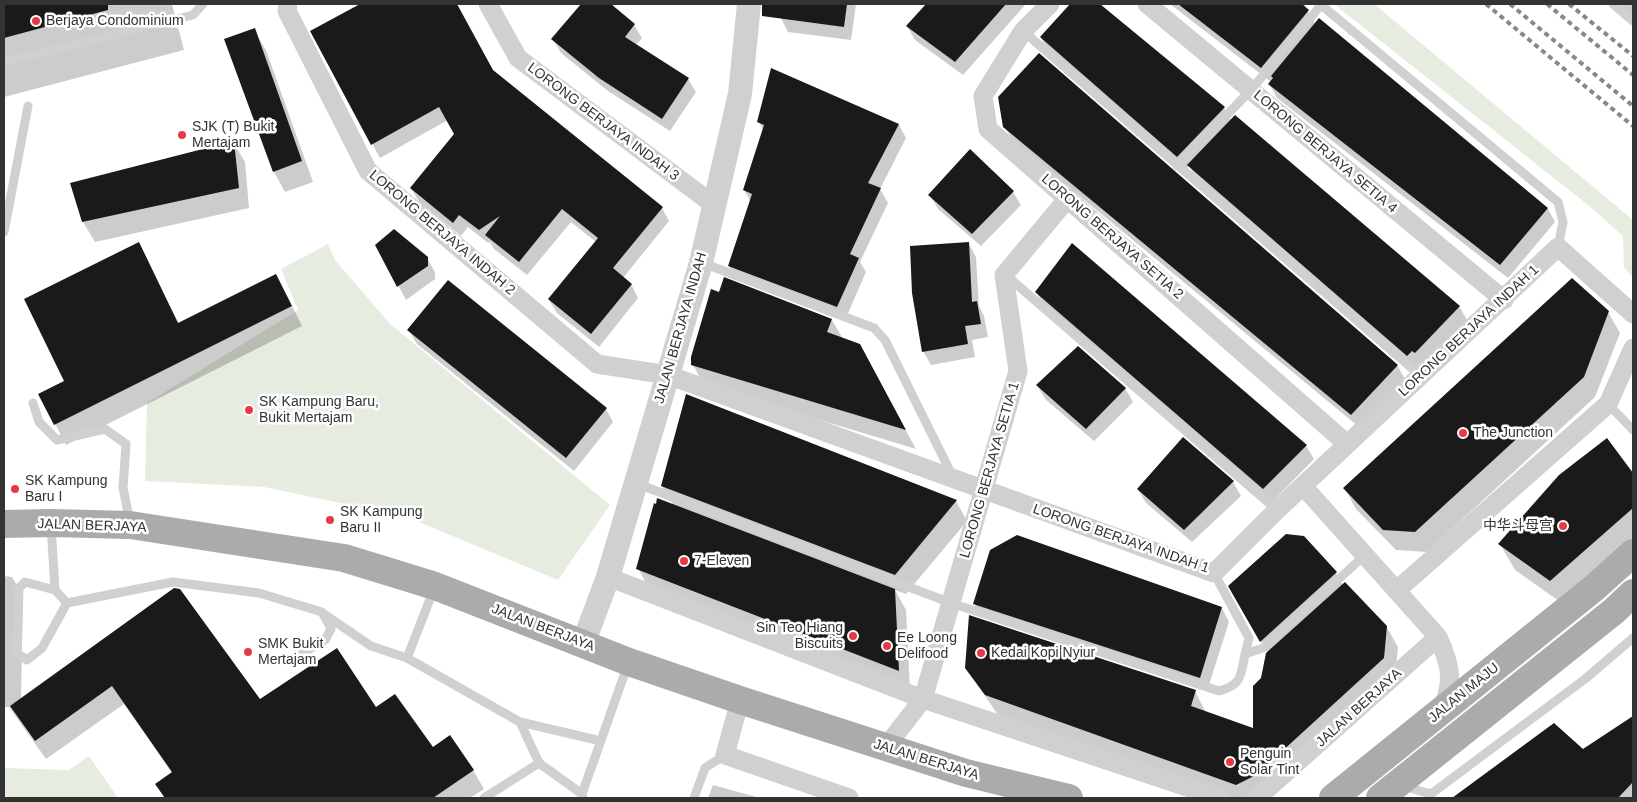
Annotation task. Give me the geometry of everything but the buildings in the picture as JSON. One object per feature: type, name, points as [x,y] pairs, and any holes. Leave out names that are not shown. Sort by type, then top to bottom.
[{"type":"main road","name":"JALAN BERJAYA","points":[[4,524],[130,525],[344,558],[435,586],[629,662],[740,700],[885,748],[966,772],[1069,798]]},
{"type":"main road","name":"JALAN MAJU","points":[[1333,798],[1594,588],[1633,552]]},
{"type":"main road","points":[[1389,792],[1614,611],[1633,593]]},
{"type":"main road","points":[[966,772],[1023,798]]},
{"type":"street","name":"LORONG BERJAYA INDAH 3","points":[[488,4],[518,58],[714,205]]},
{"type":"street","name":"JALAN BERJAYA INDAH","points":[[583,644],[608,576],[637,483],[700,262],[740,94],[749,4]]},
{"type":"street","name":"LORONG BERJAYA SETIA 2","points":[[1050,4],[1023,31],[983,96],[988,129],[1347,444]]},
{"type":"street","name":"LORONG BERJAYA SETIA 4","points":[[1146,4],[1504,300]]},
{"type":"street","name":"LORONG BERJAYA INDAH 2","points":[[287,7],[368,171],[597,364],[668,375]]},
{"type":"street","points":[[1004,274],[1068,198]]},
{"type":"street","name":"LORONG BERJAYA INDAH 1","points":[[668,375],[1214,573],[1277,510],[1504,300],[1558,247]]},
{"type":"street","points":[[1558,247],[1633,314]]},
{"type":"street","name":"LORONG BERJAYA SETIA 1","points":[[885,748],[923,699],[1018,371],[1004,274]]},
{"type":"street","points":[[1397,590],[1608,404],[1633,348]]},
{"type":"street","points":[[1303,486],[1438,637],[1448,659],[1450,676],[1450,690],[1441,711]]},
{"type":"street","points":[[608,576],[923,699],[1220,798]]},
{"type":"street","name":"JALAN BERJAYA","points":[[1257,798],[1438,637]]},
{"type":"street","points":[[740,700],[725,755],[849,798]]},
{"type":"lane","points":[[4,62],[192,15],[203,4]]},
{"type":"lane","points":[[1177,166],[1251,90],[1321,4],[1558,202],[1563,222],[1558,247]]},
{"type":"lane","points":[[1613,4],[1633,21]]},
{"type":"lane","points":[[1023,31],[1421,376]]},
{"type":"lane","points":[[4,232],[28,106]]},
{"type":"lane","points":[[700,262],[874,328],[885,340],[954,480]]},
{"type":"lane","points":[[1004,274],[1277,510]]},
{"type":"lane","points":[[33,403],[39,422],[57,440],[106,429],[126,444],[123,488],[130,525]]},
{"type":"lane","points":[[1608,404],[1633,430]]},
{"type":"lane","points":[[637,483],[951,603],[1219,691],[1232,687],[1241,676],[1249,638],[1214,573]]},
{"type":"lane","points":[[51,523],[55,590]]},
{"type":"lane","points":[[1245,654],[1262,648],[1365,555]]},
{"type":"lane","points":[[67,603],[55,590],[25,582],[19,588],[17,653],[27,660],[42,648],[67,603],[173,582],[259,592],[322,612],[371,646],[407,658],[520,722],[601,741]]},
{"type":"lane","points":[[407,658],[435,586]]},
{"type":"lane","points":[[288,662],[325,640],[331,629],[322,612]]},
{"type":"lane","points":[[1389,792],[1431,794],[1585,679],[1633,638]]},
{"type":"lane","points":[[520,722],[539,763],[583,796],[629,662]]},
{"type":"lane","points":[[694,798],[705,768],[725,755]]},
{"type":"lane","points":[[484,798],[539,763]]},
{"type":"shaded area","points":[[1334,4],[1374,4],[1633,220],[1633,278],[1624,267],[1623,236],[1588,205]]},
{"type":"shaded area","points":[[328,244],[335,260],[390,324],[610,505],[558,580],[407,517],[264,487],[145,481],[147,403],[298,310],[281,269]]},
{"type":"shaded area","points":[[89,756],[118,798],[4,798],[4,768],[69,770]]},
{"type":"railway","points":[[1486,4],[1633,126]]},
{"type":"railway","points":[[1510,4],[1633,106]]},
{"type":"railway","points":[[1547,4],[1633,75]]},
{"type":"railway","points":[[1569,4],[1633,56]]},
{"type":"place","name":"Berjaya Condominium","points":[[36,21]]},
{"type":"place","name":"SJK (T) Bukit Mertajam","points":[[182,135]]},
{"type":"place","name":"SK Kampung Baru, Bukit Mertajam","points":[[249,410]]},
{"type":"place","name":"The Junction","points":[[1463,433]]},
{"type":"place","name":"SK Kampung Baru I","points":[[15,489]]},
{"type":"place","name":"SK Kampung Baru II","points":[[330,520]]},
{"type":"place","name":"中华斗母宫","points":[[1563,526]]},
{"type":"place","name":"7-Eleven","points":[[684,561]]},
{"type":"place","name":"Sin Teo Hiang Biscuits","points":[[853,636]]},
{"type":"place","name":"Ee Loong Delifood","points":[[887,646]]},
{"type":"place","name":"SMK Bukit Mertajam","points":[[248,652]]},
{"type":"place","name":"Kedai Kopi Nyiur","points":[[981,653]]},
{"type":"place","name":"Penguin Solar Tint","points":[[1230,762]]}]
